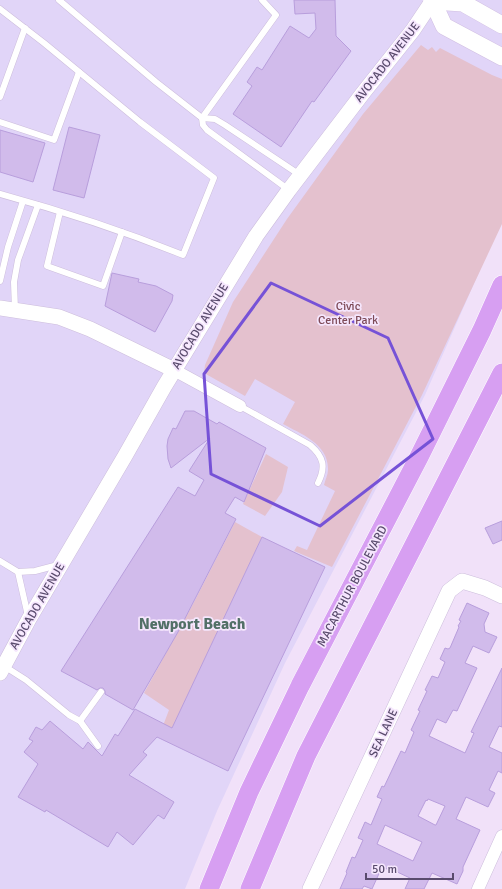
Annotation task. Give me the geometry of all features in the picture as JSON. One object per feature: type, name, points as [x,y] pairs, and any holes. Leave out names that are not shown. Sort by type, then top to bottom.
[{"type":"main road","points":[[432,0],[463,4],[502,25]]},
{"type":"main road","points":[[432,0],[444,26],[502,57]]},
{"type":"main road","name":"MACARTHUR BOULEVARD","points":[[209,889],[249,792],[296,693],[419,457],[482,330],[502,286]]},
{"type":"main road","points":[[250,889],[306,756],[502,373]]},
{"type":"street","name":"AVOCADO AVENUE","points":[[2,669],[29,619],[174,370],[235,270],[289,190],[413,30],[432,0]]},
{"type":"street","points":[[0,308],[59,317],[90,329],[174,370],[240,406]]},
{"type":"street","name":"SEA LANE","points":[[310,889],[449,591],[462,581],[485,588],[502,596]]},
{"type":"street","points":[[478,889],[502,836]]},
{"type":"lane","points":[[59,0],[156,82],[202,118],[215,119],[300,175]]},
{"type":"lane","points":[[262,0],[276,15],[202,118],[203,125],[207,130],[289,190]]},
{"type":"lane","points":[[0,10],[25,28],[140,122],[214,178],[183,254],[122,232],[0,194]]},
{"type":"lane","points":[[0,97],[25,28]]},
{"type":"lane","points":[[0,122],[54,140],[79,72]]},
{"type":"lane","points":[[0,281],[8,247],[23,201]]},
{"type":"lane","points":[[15,310],[14,282],[18,260],[38,205]]},
{"type":"lane","points":[[60,212],[47,266],[103,286],[122,232]]},
{"type":"lane","points":[[240,406],[310,445],[318,452],[322,460],[323,471],[318,484]]},
{"type":"lane","points":[[0,561],[18,572],[35,571],[61,564]]},
{"type":"lane","points":[[18,572],[29,619]]},
{"type":"lane","points":[[2,669],[26,680],[69,716],[80,721],[98,746]]},
{"type":"lane","points":[[80,721],[101,692]]},
{"type":"highlighted area","points":[[271,283],[388,338],[433,439],[320,526],[211,474],[204,374]]},
{"type":"shaded area","points":[[0,0],[502,0],[502,220],[425,395],[285,663],[217,811],[185,889],[0,889]]},
{"type":"green space","name":"Civic Center Park","points":[[421,45],[428,50],[432,47],[436,52],[440,48],[502,79],[502,224],[422,395],[332,567],[294,551],[297,546],[307,550],[335,491],[324,485],[328,472],[327,461],[324,453],[313,441],[283,424],[295,402],[255,379],[245,396],[204,373],[205,365],[233,302],[287,219],[363,114]]},
{"type":"green space","points":[[266,454],[288,467],[282,492],[265,516],[243,504]]},
{"type":"green space","points":[[235,522],[262,537],[167,740],[159,736],[169,710],[144,693],[193,604]]},
{"type":"building","points":[[294,0],[335,0],[336,36],[351,51],[314,102],[312,101],[281,147],[233,114],[252,86],[247,82],[257,67],[262,70],[290,26],[309,38],[316,29],[315,13],[295,14]]},
{"type":"building","points":[[69,127],[100,135],[84,198],[53,190]]},
{"type":"building","points":[[0,130],[45,143],[33,182],[0,172]]},
{"type":"building","points":[[112,273],[139,279],[138,282],[156,286],[173,295],[172,301],[155,332],[105,306]]},
{"type":"building","points":[[185,411],[194,411],[217,424],[219,422],[266,448],[244,502],[235,497],[225,513],[236,519],[178,632],[133,710],[105,694],[103,688],[97,690],[61,671],[178,487],[195,496],[204,480],[189,471],[210,438],[171,468],[168,459],[168,439],[173,428],[176,429]]},
{"type":"building","points":[[502,521],[502,540],[493,544],[485,528]]},
{"type":"building","points":[[262,537],[325,567],[228,771],[157,737],[143,752],[147,755],[129,775],[174,802],[164,819],[158,815],[133,845],[117,832],[108,847],[46,810],[45,812],[18,797],[38,764],[24,752],[33,741],[29,739],[36,727],[42,730],[50,721],[83,749],[88,742],[102,756],[115,734],[118,736],[135,709],[172,728]]},
{"type":"building","points":[[467,603],[489,613],[484,624],[485,632],[497,637],[489,653],[473,646],[465,663],[477,668],[457,711],[453,710],[446,723],[437,719],[429,736],[465,753],[474,733],[471,732],[502,668],[502,727],[499,726],[489,747],[502,753],[502,773],[498,771],[489,790],[495,793],[488,807],[466,797],[456,819],[480,830],[463,867],[463,871],[457,884],[432,873],[424,889],[405,889],[410,878],[393,870],[392,871],[382,867],[372,889],[364,886],[362,889],[340,889],[352,857],[355,858],[363,840],[358,838],[365,822],[371,825],[382,799],[377,797],[382,786],[384,787],[401,751],[405,753],[414,732],[411,730],[427,691],[425,690],[432,676],[438,678],[445,662],[440,659],[445,648],[450,648],[461,621],[459,620]],"holes":[[[428,799],[445,806],[436,825],[418,816],[426,800],[427,801]],[[385,825],[422,842],[413,861],[377,844]]]},
{"type":"district","name":"Newport Beach","points":[[192,623]]}]
